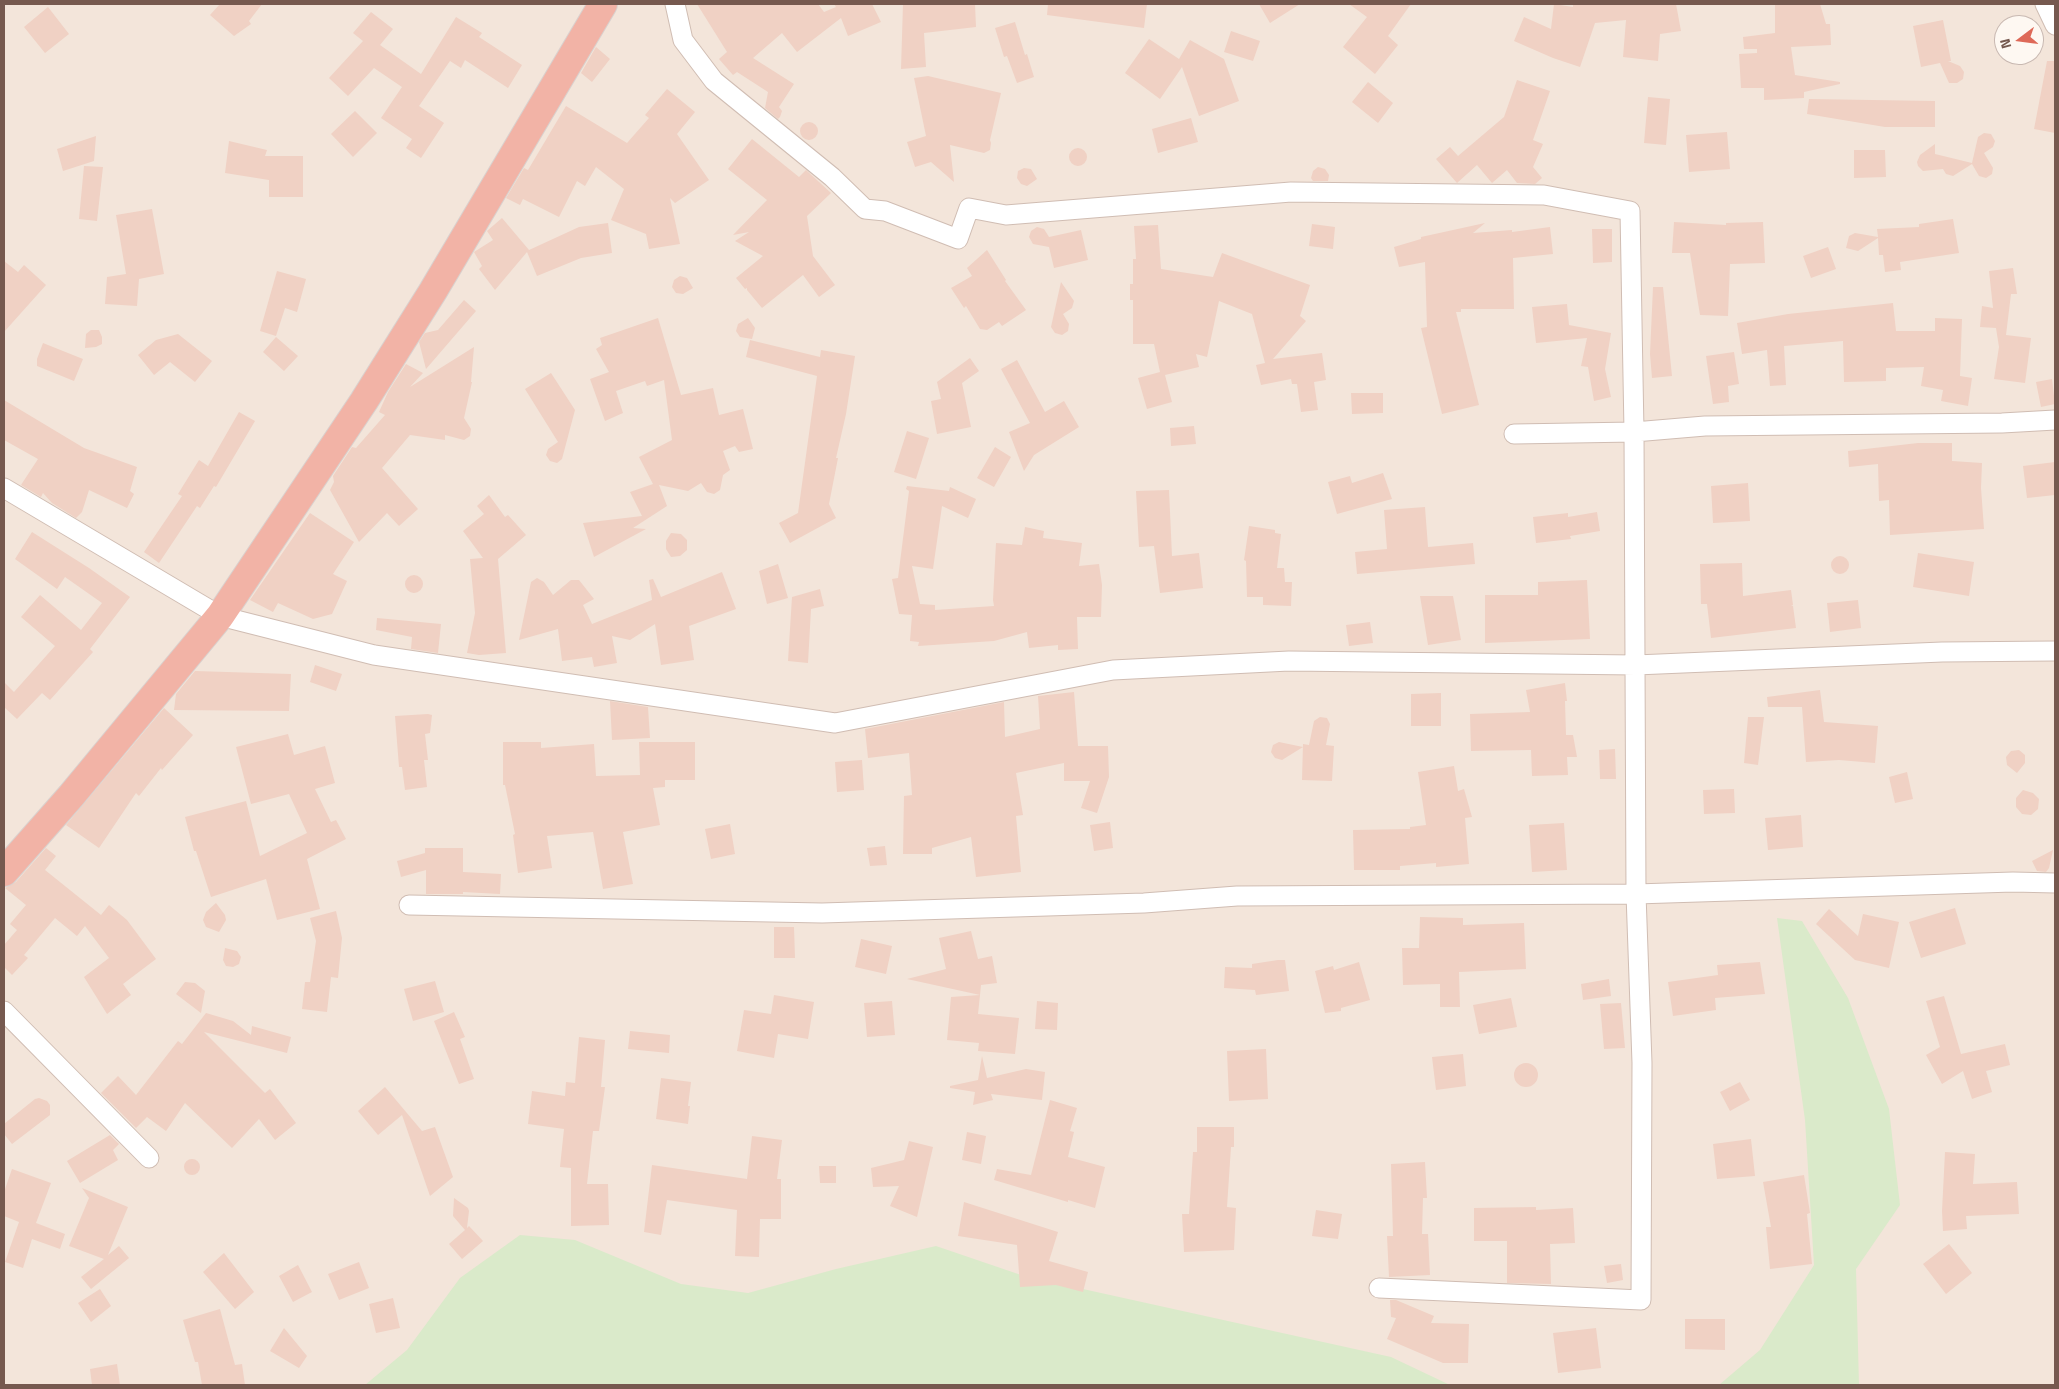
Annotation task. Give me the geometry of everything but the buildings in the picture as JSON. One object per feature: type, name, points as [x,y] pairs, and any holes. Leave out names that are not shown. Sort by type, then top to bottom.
[{"type":"highway","points":[[4,872],[71,796],[220,616],[364,401],[428,300],[603,4]]},
{"type":"street","points":[[675,4],[684,40],[714,81],[832,178],[865,209],[885,211],[958,239],[969,208],[1006,215],[1291,192],[1544,194],[1630,211],[1634,432],[1636,894],[1642,1063],[1641,1300],[1379,1288]]},
{"type":"street","points":[[2045,4],[2055,25]]},
{"type":"street","points":[[1514,434],[1634,432],[1705,426],[2002,423],[2055,420]]},
{"type":"street","points":[[4,488],[220,616],[374,654],[835,723],[1113,670],[1289,661],[1636,664],[1942,652],[2055,651]]},
{"type":"street","points":[[409,905],[822,914],[1144,904],[1237,896],[1636,894],[2013,882],[2055,883]]},
{"type":"street","points":[[4,1011],[148,1158]]},
{"type":"shaded area","points":[[4,4],[2055,4],[2055,1385],[4,1385]]},
{"type":"green space","points":[[1777,918],[1802,921],[1848,998],[1889,1109],[1900,1205],[1856,1269],[1859,1385],[1719,1385],[1760,1350],[1814,1265],[1805,1120]]},
{"type":"green space","points":[[520,1235],[575,1240],[681,1284],[748,1293],[836,1269],[936,1246],[1024,1276],[1391,1357],[1450,1385],[365,1385],[407,1350],[460,1278]]}]
